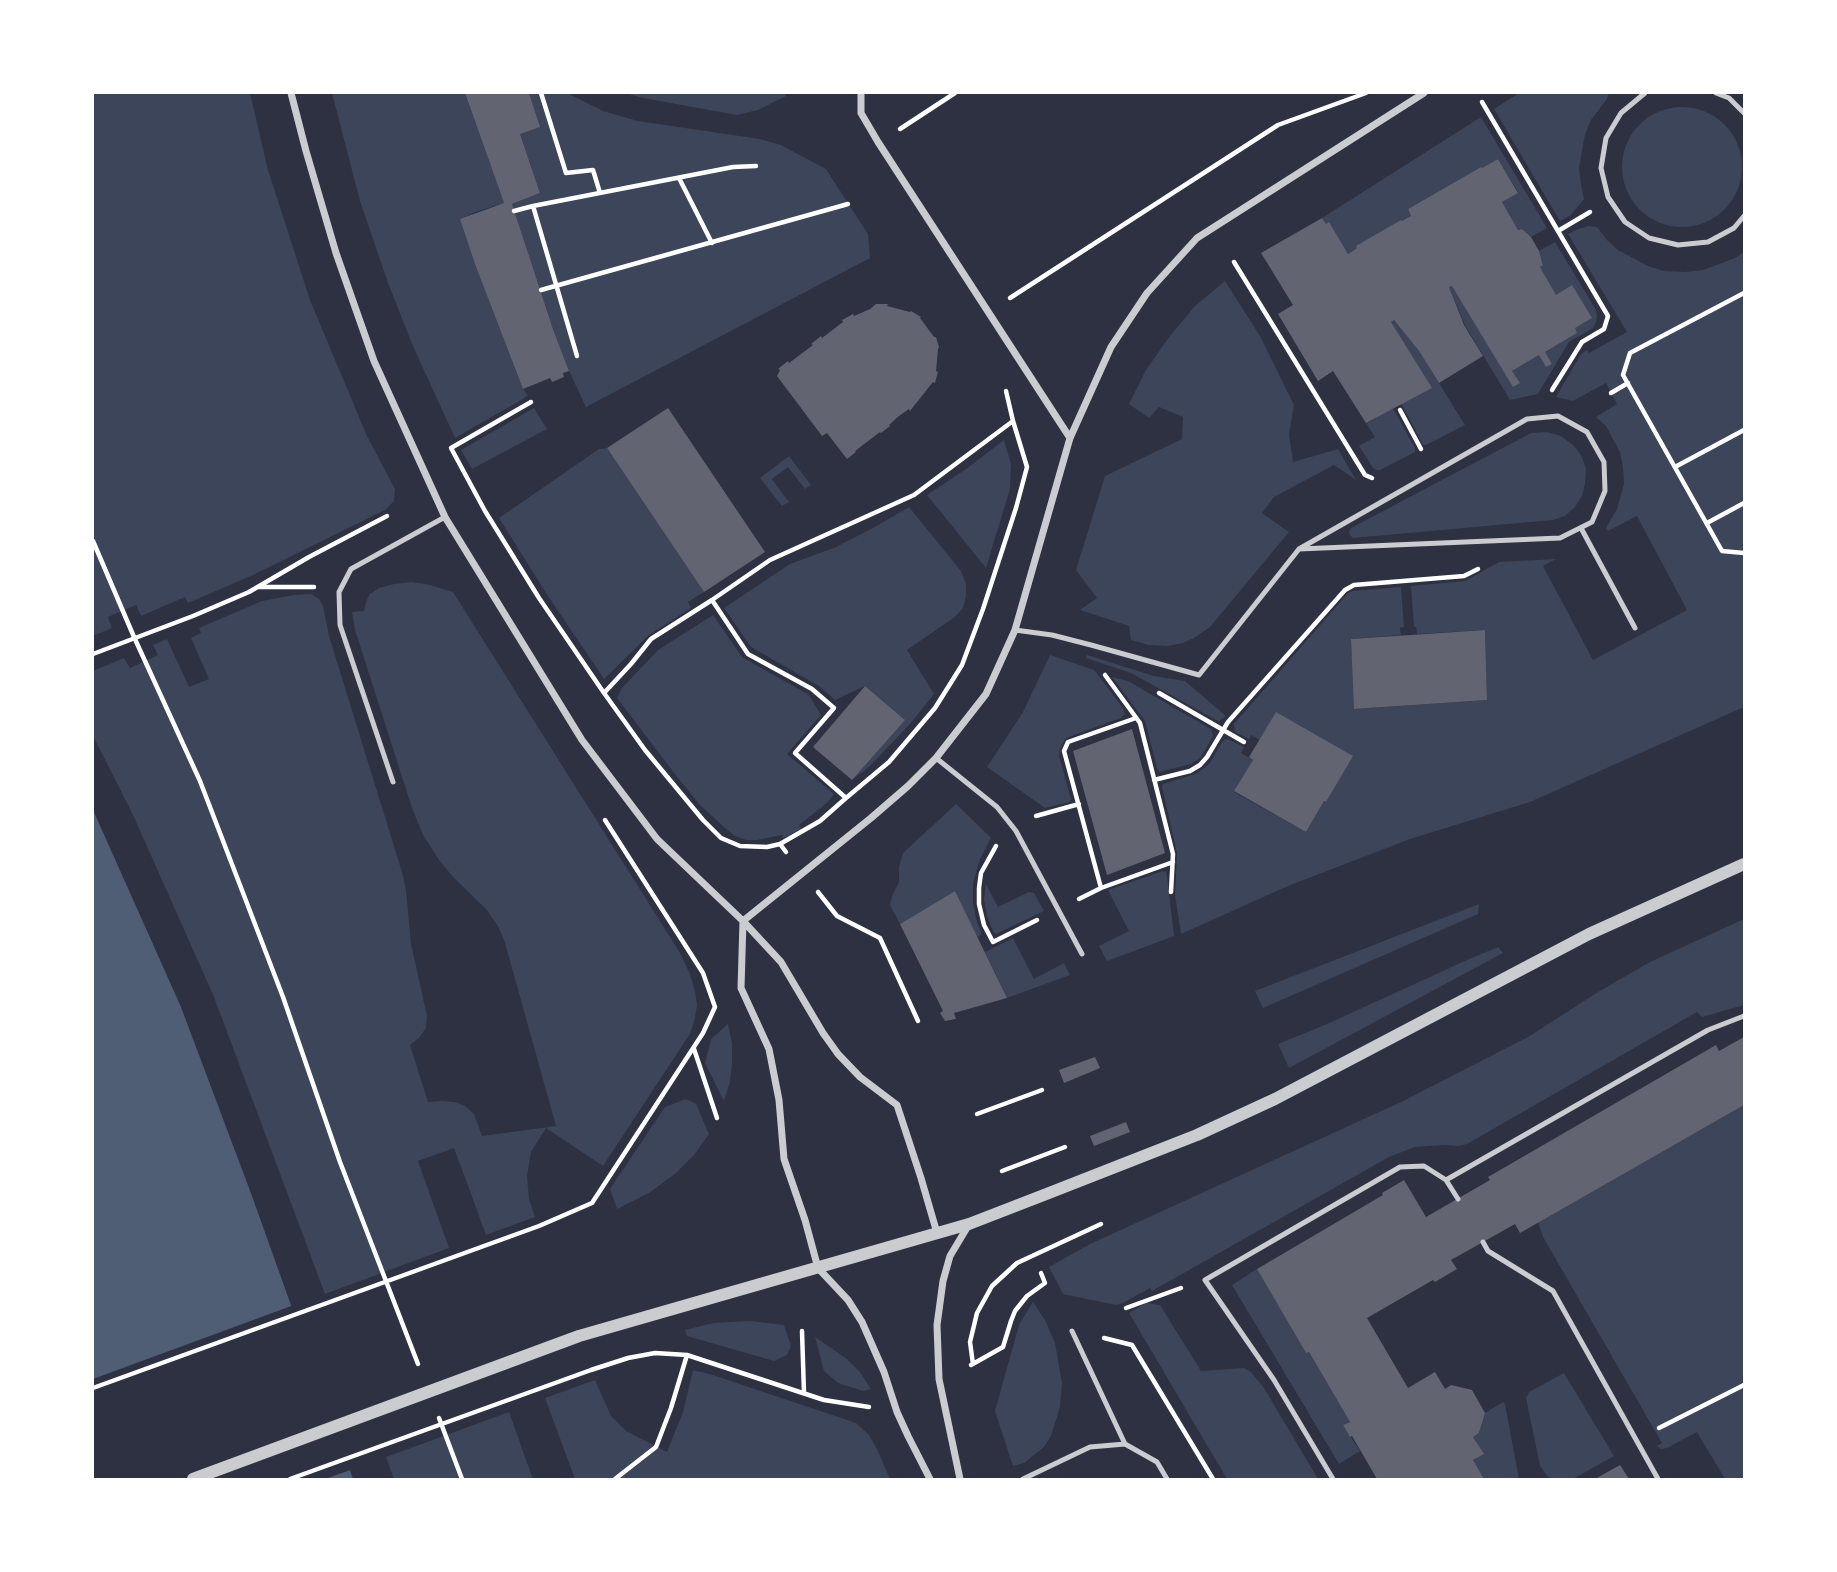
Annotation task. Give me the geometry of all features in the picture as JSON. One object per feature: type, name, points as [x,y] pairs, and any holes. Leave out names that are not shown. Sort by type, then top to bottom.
[{"type":"street","points":[[291,93],[336,253],[374,362],[445,517],[590,751],[657,839],[743,921],[781,962],[838,1054],[860,1077],[897,1105],[937,1233]]},
{"type":"street","points":[[861,93],[861,113],[878,142],[1070,438]]},
{"type":"street","points":[[930,1479],[897,1412],[884,1372],[862,1322],[848,1300],[818,1268],[784,1159],[779,1100],[769,1049],[741,988],[743,921],[871,818],[936,758],[986,694],[1014,630],[1070,438],[1111,347],[1147,293],[1197,238],[1424,93]]},
{"type":"street","points":[[193,1479],[579,1336],[969,1224],[1197,1135],[1275,1099],[1590,934],[1744,864]]},
{"type":"street","points":[[960,1479],[939,1379],[937,1325],[943,1281],[950,1256],[969,1224]]},
{"type":"lane","points":[[1644,93],[1620,113],[1606,138],[1601,168],[1608,197],[1625,222],[1649,238],[1678,245],[1708,242],[1734,228],[1744,215]]},
{"type":"lane","points":[[1717,93],[1729,98],[1744,113]]},
{"type":"lane","points":[[1014,630],[1052,635],[1199,675],[1299,549],[1527,419],[1558,416],[1587,432],[1604,462],[1605,491],[1592,522],[1560,538],[1299,549]]},
{"type":"lane","points":[[393,782],[340,625],[340,592],[351,569],[445,517]]},
{"type":"lane","points":[[1581,528],[1635,628]]},
{"type":"lane","points":[[936,758],[997,807],[1016,831],[1082,954]]},
{"type":"lane","points":[[1446,1180],[1708,1030],[1744,1016]]},
{"type":"lane","points":[[1333,1479],[1274,1380],[1205,1280],[1400,1167],[1424,1167],[1446,1180],[1458,1199]]},
{"type":"lane","points":[[1483,1242],[1488,1251],[1553,1291],[1658,1479]]},
{"type":"lane","points":[[1072,1331],[1125,1444]]},
{"type":"lane","points":[[1023,1479],[1090,1447],[1125,1444],[1157,1462],[1167,1479]]},
{"type":"path","points":[[541,93],[566,173],[593,170],[600,193]]},
{"type":"path","points":[[878,142],[955,93]]},
{"type":"path","points":[[988,312],[1278,125],[1366,93]]},
{"type":"path","points":[[1482,102],[1608,316],[1604,330],[1582,342],[1546,400]]},
{"type":"path","points":[[514,211],[733,167],[755,166]]},
{"type":"path","points":[[679,178],[712,243]]},
{"type":"path","points":[[1558,231],[1610,200]]},
{"type":"path","points":[[541,290],[848,204]]},
{"type":"path","points":[[533,206],[577,356]]},
{"type":"path","points":[[1234,262],[1365,475],[1379,477]]},
{"type":"path","points":[[1744,293],[1630,353],[1623,374],[1723,551],[1744,552]]},
{"type":"path","points":[[1611,393],[1628,383]]},
{"type":"path","points":[[846,798],[889,762],[935,708],[962,665],[984,609],[1027,467],[1005,387]]},
{"type":"path","points":[[531,402],[451,448],[485,511],[539,598],[604,693],[645,750],[703,820],[721,838],[740,846],[767,847],[780,844]]},
{"type":"path","points":[[1401,410],[1423,453]]},
{"type":"path","points":[[604,693],[651,639],[770,560],[914,495],[1013,421]]},
{"type":"path","points":[[1675,467],[1744,430]]},
{"type":"path","points":[[1707,523],[1744,502]]},
{"type":"path","points":[[93,541],[200,781],[418,1365]]},
{"type":"path","points":[[93,654],[193,616],[258,587],[309,556]]},
{"type":"path","points":[[1154,780],[1190,771],[1200,765],[1228,722],[1345,590],[1354,585],[1464,576],[1486,565]]},
{"type":"path","points":[[258,587],[311,586]]},
{"type":"path","points":[[712,600],[748,654],[812,689],[834,708],[795,753],[838,790]]},
{"type":"path","points":[[1099,666],[1140,723],[1173,854],[1171,891]]},
{"type":"path","points":[[1101,888],[1064,751],[1068,741],[1136,718]]},
{"type":"path","points":[[803,873],[837,916],[880,938],[918,1021]]},
{"type":"path","points":[[93,1388],[539,1226],[592,1203],[694,1048],[715,1007]]},
{"type":"path","points":[[694,1048],[717,1118]]},
{"type":"path","points":[[977,1114],[1042,1090]]},
{"type":"path","points":[[1002,1171],[1065,1147]]},
{"type":"path","points":[[973,1364],[970,1342],[976,1313],[992,1286],[1017,1263],[1101,1223]]},
{"type":"path","points":[[961,1369],[1003,1348],[1016,1311],[1027,1296],[1045,1283],[1041,1273]]},
{"type":"path","points":[[1126,1308],[1205,1280]]},
{"type":"path","points":[[802,1331],[804,1394]]},
{"type":"path","points":[[1072,1331],[1132,1345],[1213,1479]]},
{"type":"path","points":[[290,1479],[591,1370],[655,1353],[687,1355],[824,1400],[872,1408]]},
{"type":"path","points":[[615,1479],[656,1447],[687,1355]]},
{"type":"path","points":[[1655,1430],[1744,1385]]},
{"type":"path","points":[[438,1416],[462,1479]]},
{"type":"shaded area","points":[[93,93],[250,93],[268,170],[310,300],[367,436],[395,489],[394,501],[385,510],[253,575],[188,603],[185,597],[141,616],[136,605],[108,617],[112,628],[93,636]]},
{"type":"shaded area","points":[[332,93],[465,93],[504,203],[461,219],[476,267],[528,396],[455,438],[412,344],[388,283],[360,201]]},
{"type":"shaded area","points":[[529,93],[567,93],[603,111],[638,121],[760,139],[781,145],[826,169],[868,234],[870,258],[586,407],[553,329],[512,204],[540,193],[520,134],[539,127]]},
{"type":"shaded area","points":[[625,93],[784,93],[786,96],[758,110],[737,115]]},
{"type":"shaded area","points":[[1519,93],[1609,93],[1585,134],[1579,168],[1584,199],[1571,215],[1560,221],[1494,109]]},
{"type":"shaded area","points":[[1682,107],[1705,112],[1724,125],[1737,144],[1742,167],[1737,190],[1724,209],[1705,222],[1682,227],[1659,222],[1640,209],[1627,190],[1622,167],[1627,144],[1640,125],[1659,112]]},
{"type":"shaded area","points":[[1481,117],[1547,228],[1531,237],[1522,229],[1518,230],[1502,202],[1518,192],[1498,159],[1408,209],[1411,216],[1348,254],[1329,223],[1326,224],[1322,218]]},
{"type":"shaded area","points":[[1588,226],[1597,227],[1618,250],[1664,271],[1703,270],[1744,252],[1744,707],[1530,802],[1410,839],[1288,886],[1181,934],[1175,895],[1177,853],[1163,784],[1203,769],[1210,763],[1222,742],[1230,740],[1244,747],[1241,753],[1253,760],[1234,792],[1306,832],[1352,756],[1276,712],[1260,740],[1251,735],[1249,739],[1235,732],[1234,724],[1348,593],[1401,587],[1404,627],[1400,628],[1401,635],[1351,639],[1355,709],[1487,700],[1485,630],[1417,634],[1414,627],[1411,586],[1465,581],[1499,562],[1556,559],[1543,566],[1593,660],[1687,610],[1637,516],[1608,531],[1606,528],[1617,509],[1624,484],[1620,452],[1606,426],[1596,417],[1617,404],[1606,383],[1573,401],[1556,397],[1581,354],[1587,350],[1589,353],[1627,332],[1568,234]]},
{"type":"shaded area","points":[[1555,242],[1596,310],[1596,322],[1593,328],[1569,342],[1538,394],[1510,400],[1465,325],[1449,287],[1452,286],[1519,383],[1512,371],[1539,355],[1546,366],[1552,364],[1545,352],[1577,333],[1540,267],[1543,264],[1539,251]]},
{"type":"shaded area","points":[[1225,281],[1260,336],[1294,405],[1289,434],[1293,462],[1338,449],[1356,480],[1334,465],[1274,497],[1262,513],[1289,532],[1210,627],[1183,643],[1168,646],[1149,645],[1131,640],[1129,626],[1080,610],[1097,598],[1076,570],[1105,476],[1182,439],[1183,417],[1159,407],[1149,418],[1129,404],[1146,370],[1169,337],[1195,306]]},
{"type":"shaded area","points":[[1394,320],[1419,351],[1465,425],[1426,445],[1423,445],[1401,403],[1391,322]]},
{"type":"shaded area","points":[[534,408],[547,429],[472,469],[461,450]]},
{"type":"shaded area","points":[[1393,408],[1415,452],[1376,470],[1359,446],[1375,437],[1366,423]]},
{"type":"shaded area","points":[[1547,432],[1561,436],[1573,445],[1586,468],[1582,496],[1565,516],[1553,520],[1353,538],[1350,535],[1351,528],[1531,433]]},
{"type":"shaded area","points":[[1004,440],[1011,464],[1010,489],[986,568],[927,495]]},
{"type":"shaded area","points":[[607,448],[704,592],[688,602],[691,608],[649,635],[604,679],[499,518],[599,449]]},
{"type":"shaded area","points":[[789,456],[811,485],[805,489],[788,467],[772,479],[789,502],[782,506],[760,478]]},
{"type":"shaded area","points":[[909,507],[961,571],[966,584],[966,596],[963,608],[955,617],[907,650],[934,694],[870,766],[852,780],[904,719],[865,686],[835,700],[819,686],[751,647],[724,608],[790,564],[836,547]]},
{"type":"shaded area","points":[[411,582],[453,592],[680,953],[690,974],[697,1005],[690,1034],[603,1166],[546,1128],[531,1152],[527,1176],[529,1199],[535,1217],[486,1235],[454,1148],[418,1161],[449,1248],[325,1294],[214,997],[133,815],[93,736],[93,671],[124,658],[130,668],[158,655],[153,645],[167,639],[189,687],[209,679],[191,638],[201,633],[199,628],[262,601],[311,594],[319,599],[406,890],[411,944],[427,1016],[426,1028],[410,1045],[428,1102],[455,1102],[465,1106],[474,1114],[482,1136],[556,1126],[505,943],[487,910],[453,877],[423,835],[355,630],[352,612],[364,611],[370,594],[379,588]]},
{"type":"shaded area","points":[[713,615],[742,657],[809,695],[821,715],[787,754],[834,794],[799,825],[801,829],[783,838],[782,835],[746,840],[725,828],[700,805],[617,698],[622,688],[658,650]]},
{"type":"shaded area","points":[[1050,655],[1094,670],[1125,714],[1121,718],[1066,738],[1059,756],[1071,799],[1070,802],[1045,808],[987,767],[1023,712]]},
{"type":"shaded area","points":[[1087,655],[1154,676],[1185,681],[1226,716],[1219,721],[1214,719],[1131,673],[1086,658]]},
{"type":"shaded area","points":[[1112,677],[1128,681],[1211,729],[1213,736],[1201,757],[1191,764],[1159,772],[1145,721]]},
{"type":"shaded area","points":[[956,804],[991,838],[980,859],[973,883],[976,919],[982,934],[977,937],[955,891],[900,924],[890,905],[899,882],[903,853]]},
{"type":"shaded area","points":[[93,810],[181,1007],[353,1479],[93,1479]]},
{"type":"shaded area","points":[[1163,871],[1167,876],[1174,936],[1107,961],[1099,946],[1129,931],[1108,890]]},
{"type":"shaded area","points":[[986,884],[998,907],[1029,892],[1034,893],[1044,911],[996,934],[987,916],[984,899]]},
{"type":"shaded area","points":[[1479,904],[1478,914],[1263,1008],[1255,991]]},
{"type":"shaded area","points":[[1744,919],[1744,1005],[1702,1017],[1697,1012],[1467,1144],[1415,1147],[1389,1157],[1152,1291],[1150,1288],[1116,1305],[1063,1294],[1049,1267],[1090,1244],[1401,1102],[1528,1037],[1650,962]]},
{"type":"shaded area","points":[[1013,938],[1034,979],[1064,963],[1070,975],[1007,998],[985,952]]},
{"type":"shaded area","points":[[1498,947],[1503,953],[1289,1068],[1278,1044]]},
{"type":"shaded area","points":[[728,1024],[732,1064],[724,1101],[705,1063],[711,1039]]},
{"type":"shaded area","points":[[686,1099],[696,1104],[709,1134],[694,1155],[676,1173],[649,1193],[617,1209],[610,1189],[665,1107]]},
{"type":"shaded area","points":[[1744,1105],[1744,1479],[1725,1479],[1697,1432],[1667,1448],[1661,1449],[1657,1446],[1662,1443],[1543,1237],[1538,1222]]},
{"type":"shaded area","points":[[1257,1269],[1350,1422],[1343,1425],[1360,1451],[1339,1464],[1232,1285]]},
{"type":"shaded area","points":[[1033,1302],[1055,1343],[1062,1383],[1060,1407],[1051,1436],[1044,1447],[1024,1463],[1013,1466],[995,1411],[1019,1325]]},
{"type":"shaded area","points":[[1146,1303],[1160,1305],[1201,1371],[1244,1368],[1251,1372],[1264,1388],[1318,1479],[1227,1479],[1129,1313]]},
{"type":"shaded area","points":[[750,1321],[784,1325],[791,1346],[787,1355],[774,1361],[687,1336],[685,1330],[713,1323]]},
{"type":"shaded area","points":[[815,1337],[847,1359],[871,1389],[863,1391],[838,1383],[824,1371]]},
{"type":"shaded area","points":[[693,1370],[856,1423],[869,1435],[890,1479],[575,1479],[545,1398],[595,1380],[611,1416],[626,1431],[667,1452],[683,1412]]},
{"type":"shaded area","points":[[1564,1373],[1614,1456],[1573,1479],[1553,1479],[1548,1477],[1540,1466],[1526,1398],[1529,1392]]},
{"type":"shaded area","points":[[1503,1402],[1519,1479],[1484,1479],[1473,1460],[1483,1454],[1473,1437],[1479,1433],[1485,1413]]},
{"type":"shaded area","points":[[509,1412],[533,1479],[394,1479],[386,1457]]},
{"type":"pier","points":[[294,1305],[353,1469],[325,1479],[93,1479],[93,1379]]},
{"type":"building","points":[[465,93],[529,93],[540,127],[520,134],[540,193],[512,204],[569,371],[563,373],[564,377],[552,382],[550,378],[523,389],[460,219],[504,203]]},
{"type":"building","points":[[1498,159],[1518,193],[1502,202],[1518,230],[1522,229],[1531,237],[1539,251],[1543,265],[1540,267],[1556,295],[1572,285],[1592,318],[1575,328],[1577,333],[1545,352],[1552,364],[1546,367],[1539,355],[1512,371],[1520,383],[1513,387],[1452,286],[1449,287],[1464,325],[1483,356],[1439,383],[1419,351],[1394,320],[1391,322],[1432,388],[1366,423],[1333,371],[1318,381],[1278,314],[1293,305],[1261,253],[1322,218],[1326,224],[1329,222],[1348,254],[1357,248],[1356,246],[1411,216],[1408,209]]},
{"type":"building","points":[[876,304],[888,304],[887,306],[911,311],[921,317],[936,337],[939,347],[938,372],[935,383],[933,382],[910,411],[909,409],[899,416],[847,459],[827,433],[822,436],[777,376],[780,370],[778,369],[813,345],[811,344],[843,322],[842,320]]},
{"type":"building","points":[[668,408],[765,552],[704,592],[607,448]]},
{"type":"building","points":[[1485,630],[1487,700],[1354,709],[1351,639]]},
{"type":"building","points":[[865,686],[905,720],[852,780],[813,747]]},
{"type":"building","points":[[1276,712],[1353,756],[1306,832],[1234,791],[1253,760],[1249,757]]},
{"type":"building","points":[[1132,729],[1165,853],[1107,875],[1073,751]]},
{"type":"building","points":[[955,891],[1007,998],[954,1013],[956,1019],[945,1021],[940,1013],[943,1011],[900,924]]},
{"type":"building","points":[[1744,1037],[1744,1105],[1520,1233],[1515,1224],[1451,1260],[1457,1269],[1367,1318],[1408,1388],[1435,1372],[1445,1389],[1451,1385],[1472,1390],[1485,1413],[1479,1433],[1473,1437],[1484,1454],[1473,1460],[1484,1479],[1377,1479],[1343,1425],[1350,1422],[1257,1269],[1404,1180],[1426,1217],[1490,1180],[1488,1177],[1716,1045],[1719,1051]]},
{"type":"building","points":[[1095,1057],[1100,1068],[1064,1083],[1059,1070]]},
{"type":"building","points":[[1126,1122],[1130,1132],[1094,1146],[1090,1136]]},
{"type":"building","points":[[1620,1465],[1629,1479],[1595,1479]]}]
